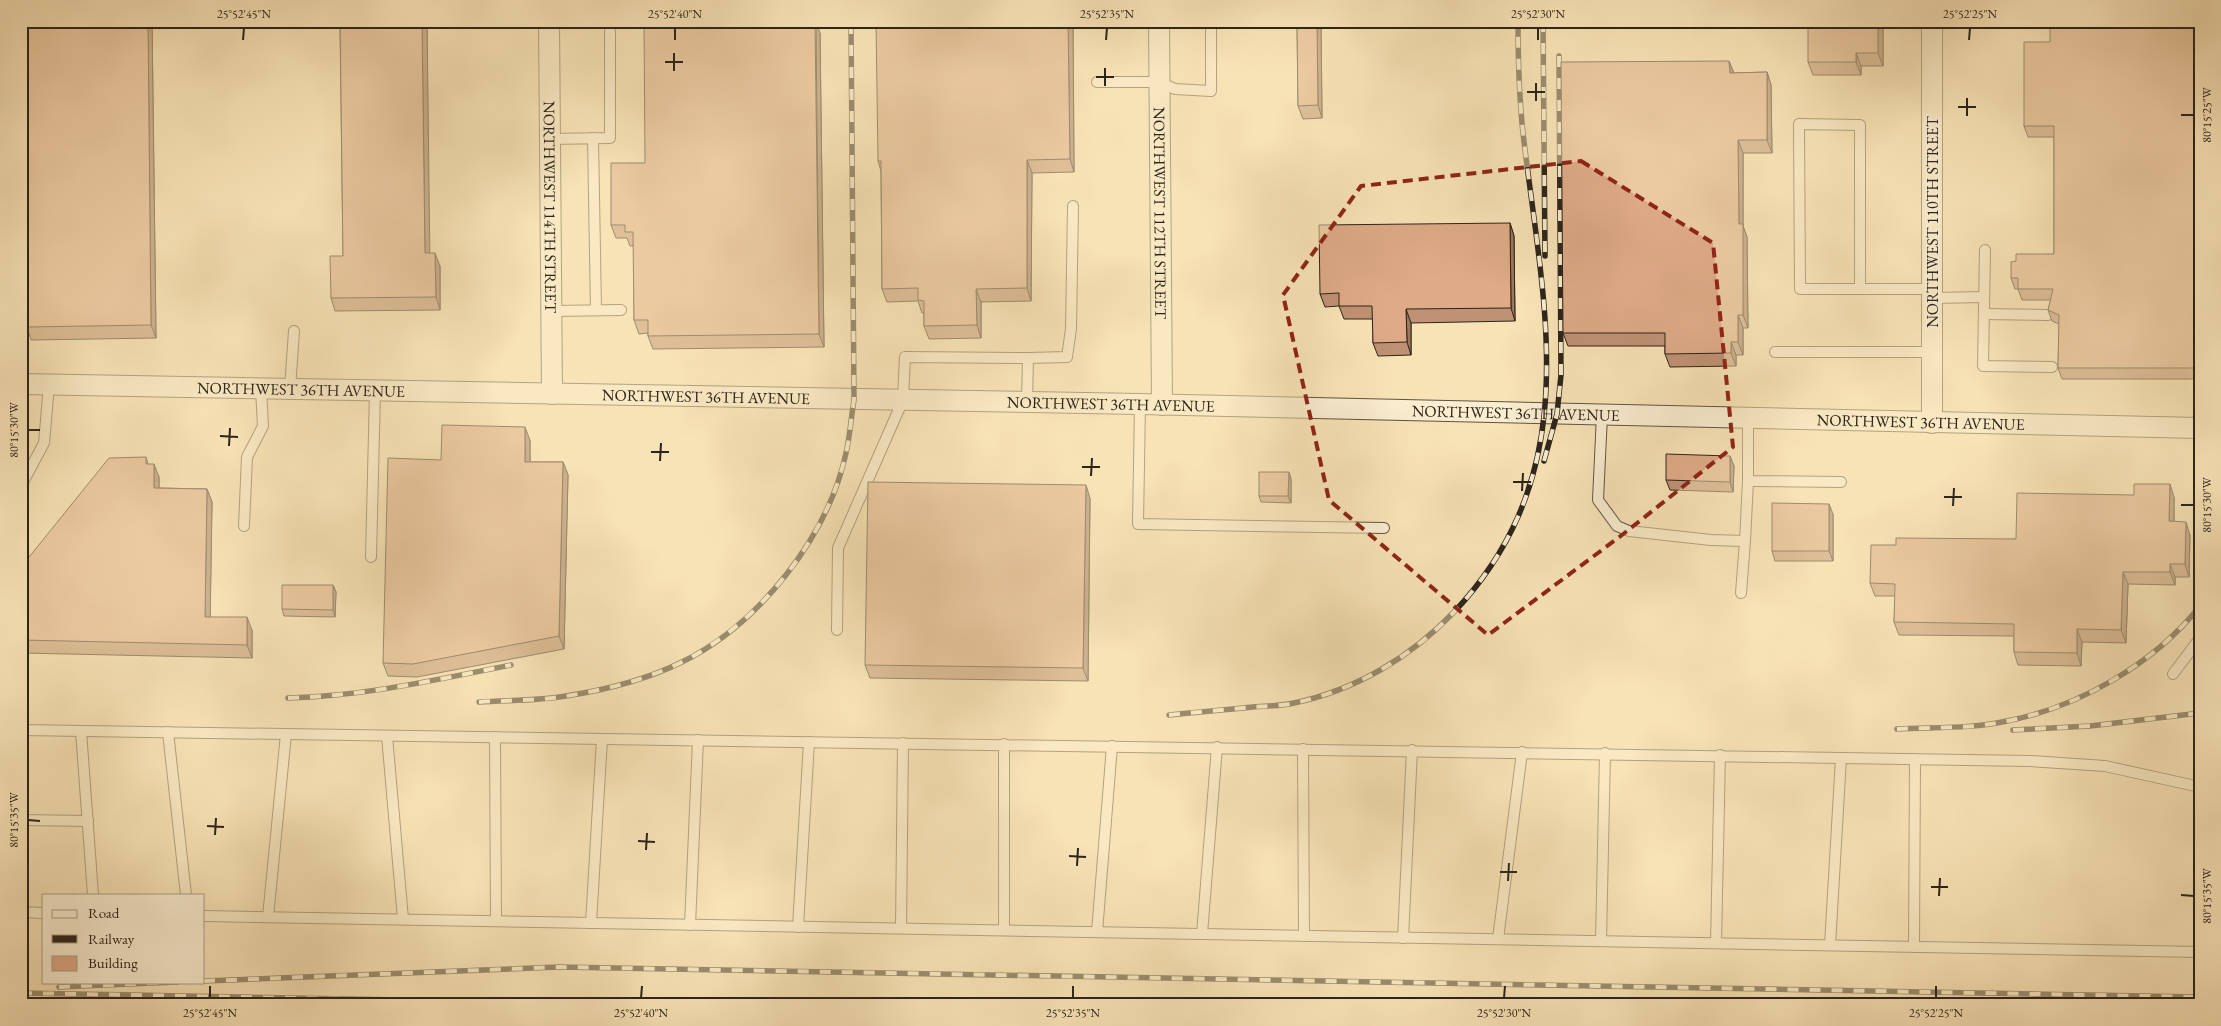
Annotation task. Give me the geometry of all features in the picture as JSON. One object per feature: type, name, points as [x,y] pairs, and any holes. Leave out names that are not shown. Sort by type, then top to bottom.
[{"type":"street","name":"NORTHWEST 114TH STREET","points":[[549,21],[552,394]]},
{"type":"street","name":"NORTHWEST 112TH STREET","points":[[1159,21],[1162,405]]},
{"type":"street","name":"NORTHWEST 110TH STREET","points":[[1932,21],[1932,423]]},
{"type":"street","name":"NORTHWEST 36TH AVENUE","points":[[21,384],[1140,404],[2200,428]]},
{"type":"lane","points":[[1097,82],[1159,82],[1175,89],[1211,91],[1211,21]]},
{"type":"lane","points":[[550,139],[610,138],[610,31]]},
{"type":"lane","points":[[1860,289],[1860,125],[1799,124],[1800,289],[1860,289],[1984,297]]},
{"type":"lane","points":[[593,138],[596,310]]},
{"type":"lane","points":[[837,630],[838,548],[903,400],[904,357],[1067,357],[1072,329],[1073,206]]},
{"type":"lane","points":[[1985,250],[1983,366],[2052,367]]},
{"type":"lane","points":[[552,311],[621,310]]},
{"type":"lane","points":[[1984,314],[2048,315]]},
{"type":"lane","points":[[290,389],[294,331]]},
{"type":"lane","points":[[1775,352],[1932,352]]},
{"type":"lane","points":[[1027,402],[1028,358]]},
{"type":"lane","points":[[21,486],[44,444],[50,385]]},
{"type":"lane","points":[[244,526],[247,457],[263,426],[261,389]]},
{"type":"lane","points":[[371,557],[376,391]]},
{"type":"lane","points":[[1140,404],[1138,524],[1384,528]]},
{"type":"lane","points":[[1602,415],[1598,500],[1617,526],[1638,532],[1711,540],[1745,541]]},
{"type":"lane","points":[[1741,594],[1748,481],[1748,418]]},
{"type":"lane","points":[[1748,481],[1841,482]]},
{"type":"lane","points":[[2173,674],[2200,638]]},
{"type":"lane","points":[[21,730],[1302,748],[2030,761],[2105,766],[2200,787]]},
{"type":"lane","points":[[81,731],[93,894]]},
{"type":"lane","points":[[168,732],[186,894]]},
{"type":"lane","points":[[268,917],[286,734]]},
{"type":"lane","points":[[387,736],[403,919]]},
{"type":"lane","points":[[494,737],[496,921]]},
{"type":"lane","points":[[591,923],[602,739]]},
{"type":"lane","points":[[690,925],[698,740]]},
{"type":"lane","points":[[798,926],[809,742]]},
{"type":"lane","points":[[901,928],[903,743]]},
{"type":"lane","points":[[1004,744],[1004,930]]},
{"type":"lane","points":[[1097,932],[1112,746]]},
{"type":"lane","points":[[1202,934],[1217,747]]},
{"type":"lane","points":[[1302,748],[1304,936]]},
{"type":"lane","points":[[1402,938],[1412,750]]},
{"type":"lane","points":[[1498,939],[1522,752]]},
{"type":"lane","points":[[1601,941],[1605,754]]},
{"type":"lane","points":[[1716,943],[1720,756]]},
{"type":"lane","points":[[1830,945],[1841,758]]},
{"type":"lane","points":[[1914,947],[1915,759]]},
{"type":"lane","points":[[21,820],[88,821]]},
{"type":"lane","points":[[21,912],[42,913]]},
{"type":"lane","points":[[205,916],[2200,952]]},
{"type":"highlighted area","points":[[1581,161],[1713,243],[1733,447],[1622,535],[1488,635],[1329,500],[1283,295],[1361,186]]},
{"type":"building","points":[[23,21],[148,21],[151,325],[27,327]]},
{"type":"building","points":[[340,21],[422,21],[425,253],[435,253],[436,297],[331,298],[330,256],[343,256]]},
{"type":"building","points":[[815,21],[819,334],[648,336],[648,320],[634,320],[633,232],[625,232],[625,225],[611,225],[611,163],[645,163],[644,22]]},
{"type":"building","points":[[876,21],[1068,21],[1070,159],[1027,160],[1027,288],[976,289],[977,325],[924,326],[924,301],[918,300],[918,288],[882,289],[881,161],[878,161]]},
{"type":"building","points":[[1297,21],[1317,21],[1318,105],[1298,106]]},
{"type":"building","points":[[1808,21],[1878,21],[1878,53],[1856,53],[1856,62],[1808,62]]},
{"type":"building","points":[[2050,21],[2200,21],[2200,368],[2058,368],[2059,315],[2048,310],[2053,289],[2018,289],[2018,278],[2011,278],[2011,262],[2016,261],[2016,254],[2054,254],[2054,126],[2024,126],[2024,42],[2050,42]]},
{"type":"building","points":[[1729,61],[1730,73],[1767,72],[1767,140],[1738,140],[1739,224],[1743,224],[1743,315],[1738,315],[1738,342],[1731,342],[1731,353],[1665,354],[1665,333],[1563,333],[1561,62]]},
{"type":"building","points":[[1510,223],[1511,308],[1406,309],[1407,342],[1373,343],[1372,306],[1339,306],[1339,293],[1320,294],[1319,225]]},
{"type":"building","points":[[442,425],[525,427],[525,462],[563,462],[559,636],[413,664],[383,663],[388,458],[441,460]]},
{"type":"building","points":[[1666,454],[1730,456],[1730,482],[1666,480]]},
{"type":"building","points":[[146,457],[146,464],[154,464],[154,488],[207,489],[205,617],[247,617],[247,645],[21,640],[21,567],[109,458]]},
{"type":"building","points":[[1259,472],[1289,472],[1288,496],[1259,496]]},
{"type":"building","points":[[868,482],[1086,485],[1083,668],[865,665]]},
{"type":"building","points":[[2134,484],[2170,484],[2169,521],[2186,522],[2185,564],[2170,564],[2170,572],[2123,572],[2121,630],[2077,629],[2077,653],[2014,652],[2014,624],[1894,622],[1895,584],[1870,583],[1871,545],[1896,545],[1896,538],[2016,539],[2017,493],[2134,495]]},
{"type":"building","points":[[1772,503],[1829,504],[1829,551],[1772,551]]},
{"type":"building","points":[[282,585],[333,585],[333,610],[282,609]]},
{"type":"railway","points":[[21,21],[26,297],[21,349]]},
{"type":"railway","points":[[479,702],[545,699],[581,694],[641,679],[682,662],[710,646],[738,625],[763,601],[786,575],[807,546],[824,516],[837,485],[846,453],[854,400],[851,21]]},
{"type":"railway","points":[[1169,715],[1289,704],[1339,690],[1361,680],[1401,657],[1437,628],[1454,612],[1496,558],[1524,502],[1540,444],[1546,384],[1545,323],[1540,261],[1523,133],[1518,21]]},
{"type":"railway","points":[[1543,21],[1545,256]]},
{"type":"railway","points":[[1544,461],[1557,414],[1561,375],[1559,56]]},
{"type":"railway","points":[[1897,729],[1966,727],[1993,724],[2061,705],[2088,694],[2138,664],[2161,646],[2200,606]]},
{"type":"railway","points":[[288,698],[372,691],[511,665]]},
{"type":"railway","points":[[2013,730],[2090,726],[2200,713]]},
{"type":"railway","points":[[205,981],[559,967],[2200,997]]},
{"type":"railway","points":[[59,987],[130,984]]},
{"type":"railway","points":[[21,993],[677,1005]]}]
